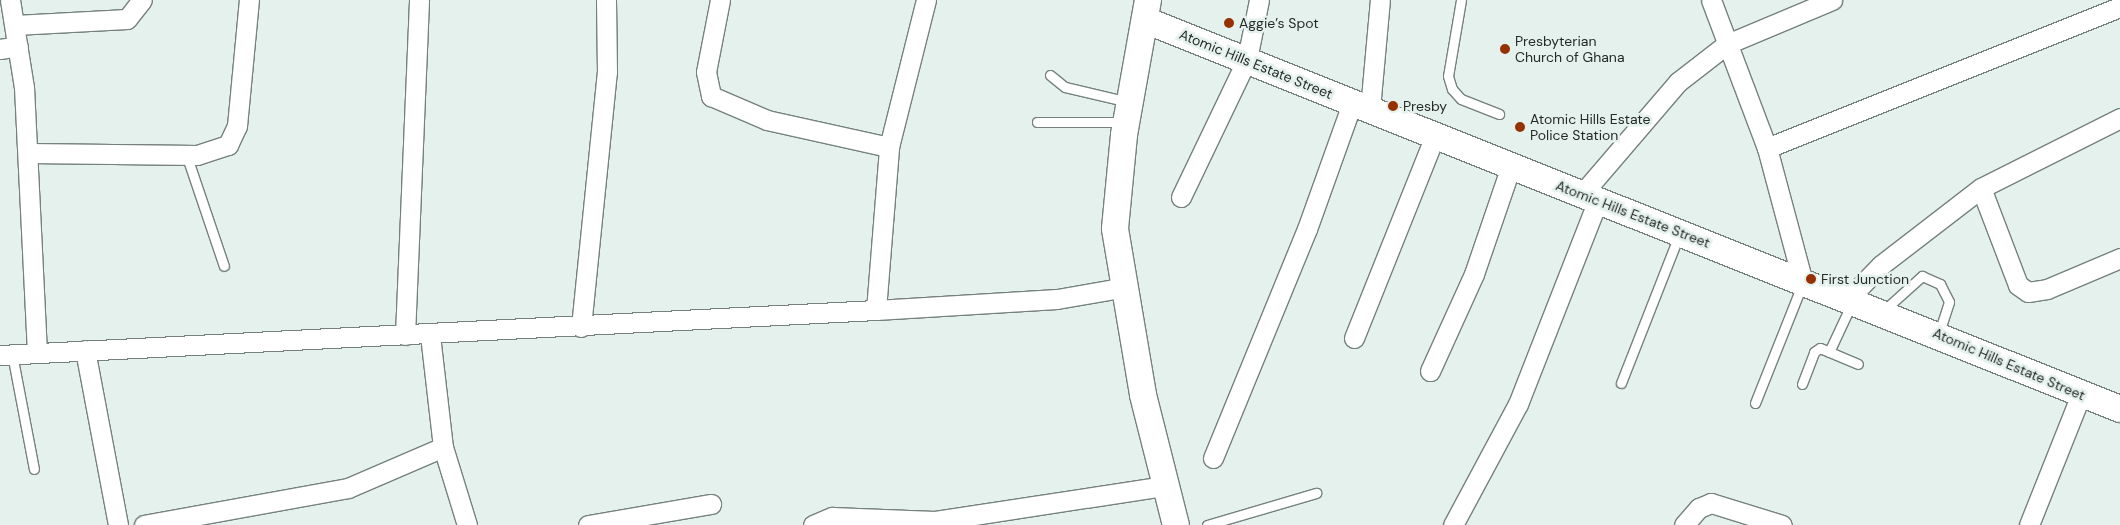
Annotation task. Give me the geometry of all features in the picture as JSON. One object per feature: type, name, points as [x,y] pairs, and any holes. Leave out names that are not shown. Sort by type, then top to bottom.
[{"type":"street","points":[[10,0],[15,25],[9,47],[28,152],[37,352]]},
{"type":"street","points":[[15,25],[127,19],[142,0]]},
{"type":"street","points":[[28,152],[186,154],[220,149],[233,137],[249,0]]},
{"type":"street","points":[[405,336],[419,0]]},
{"type":"street","points":[[581,327],[607,72],[606,0]]},
{"type":"street","points":[[720,0],[706,72],[711,96],[767,120],[889,147]]},
{"type":"street","points":[[876,310],[889,147],[926,0]]},
{"type":"street","points":[[1181,196],[1247,59],[1259,0]]},
{"type":"street","points":[[1213,458],[1307,229],[1361,106],[1380,0]]},
{"type":"street","points":[[1711,0],[1767,148],[1803,282]]},
{"type":"street","points":[[1453,525],[1518,404],[1590,197],[1655,104],[1727,44],[1832,0]]},
{"type":"street","points":[[1767,148],[2120,7]]},
{"type":"street","points":[[1146,10],[1115,194],[1121,288],[1163,486],[1176,525]]},
{"type":"street","name":"Atomic Hills Estate Street","points":[[1146,10],[1247,59],[1361,106],[1938,334],[2120,409]]},
{"type":"street","points":[[1851,300],[1881,265],[1981,188],[2120,118]]},
{"type":"street","points":[[1354,338],[1435,135]]},
{"type":"street","points":[[1430,371],[1474,274],[1511,166]]},
{"type":"street","points":[[1981,188],[2018,285],[2028,292],[2047,289],[2120,258]]},
{"type":"street","points":[[6,354],[430,335],[876,310],[1056,299],[1121,288]]},
{"type":"street","points":[[430,335],[443,447],[467,525]]},
{"type":"street","points":[[85,350],[118,525]]},
{"type":"street","points":[[2029,525],[2081,394]]},
{"type":"street","points":[[144,525],[348,488],[443,447]]},
{"type":"street","points":[[813,525],[832,517],[935,521],[1027,517],[1163,486]]},
{"type":"street","points":[[1684,525],[1699,508],[1711,503],[1782,525]]},
{"type":"street","points":[[588,525],[711,504]]},
{"type":"lane","points":[[1461,0],[1448,76],[1452,89],[1461,99],[1499,114]]},
{"type":"lane","points":[[1050,75],[1065,87],[1128,113]]},
{"type":"lane","points":[[1037,122],[1128,113]]},
{"type":"lane","points":[[186,154],[224,266]]},
{"type":"lane","points":[[1621,383],[1680,232]]},
{"type":"lane","points":[[1882,312],[1922,276],[1940,284],[1949,302],[1938,334]]},
{"type":"lane","points":[[1755,403],[1803,282]]},
{"type":"lane","points":[[1829,352],[1851,300]]},
{"type":"lane","points":[[1802,384],[1814,352],[1820,348],[1858,364]]},
{"type":"lane","points":[[6,354],[34,469]]},
{"type":"lane","points":[[1206,525],[1316,493]]},
{"type":"place","name":"Aggie’s Spot","points":[[1229,23]]},
{"type":"place","name":"Presbyterian Church of Ghana","points":[[1505,49]]},
{"type":"place","name":"Presby","points":[[1393,106]]},
{"type":"place","name":"Atomic Hills Estate Police Station","points":[[1520,127]]},
{"type":"place","name":"First Junction","points":[[1811,279]]}]
